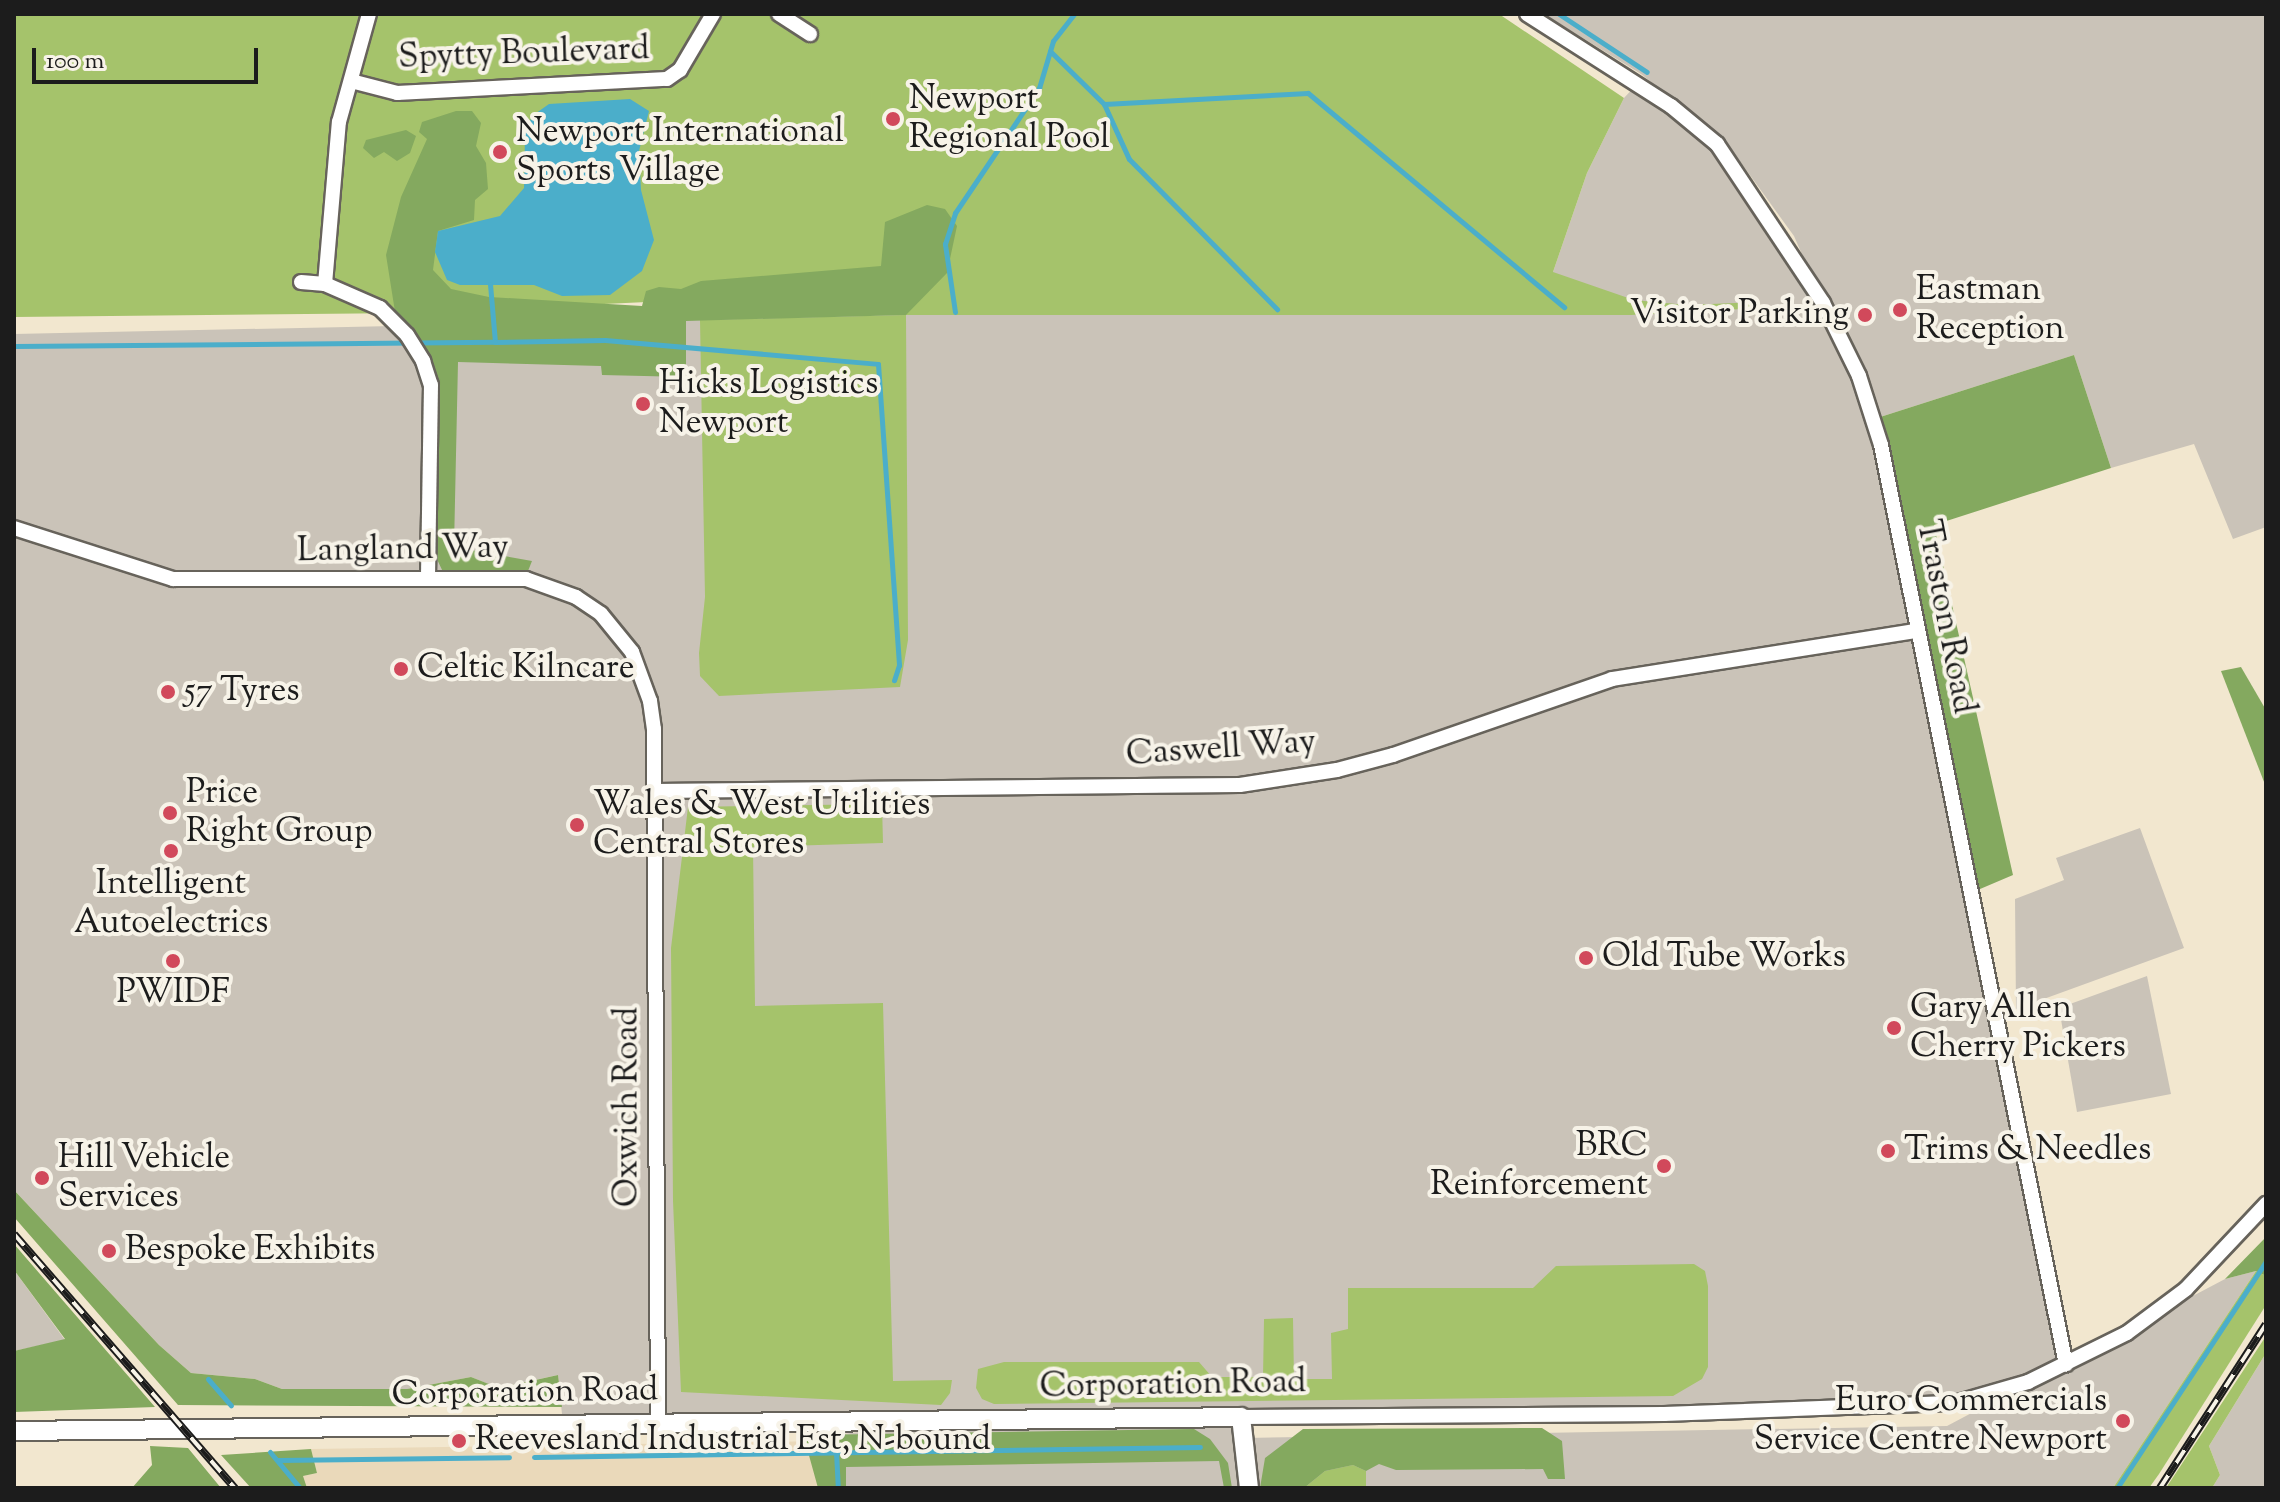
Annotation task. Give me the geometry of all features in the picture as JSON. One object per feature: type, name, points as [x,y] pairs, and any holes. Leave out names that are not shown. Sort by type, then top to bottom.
[{"type":"street","points":[[325,284],[339,122],[369,14]]},
{"type":"street","name":"Spytty Boulevard","points":[[351,81],[397,93],[667,79],[680,70],[713,14]]},
{"type":"street","points":[[779,14],[810,34]]},
{"type":"street","name":"Traston Road","points":[[1527,14],[1706,132],[1790,250],[1837,329],[1869,403],[1973,892],[2066,1365]]},
{"type":"street","points":[[301,282],[325,284],[380,308],[407,335],[423,361],[431,385],[428,577]]},
{"type":"street","name":"Langland Way","points":[[14,528],[173,579],[526,579],[576,597],[601,614],[632,652],[643,675],[653,721],[655,791]]},
{"type":"street","name":"Caswell Way","points":[[655,791],[1240,785],[1337,770],[1393,755],[1612,679],[1916,631]]},
{"type":"street","name":"Oxwich Road","points":[[655,791],[658,1423]]},
{"type":"street","name":"Corporation Road","points":[[14,1431],[1865,1410],[1955,1403],[2019,1386],[2127,1333],[2186,1289],[2266,1204]]},
{"type":"street","points":[[1241,1417],[1249,1488]]},
{"type":"shaded area","points":[[1544,14],[2266,14],[2266,527],[2233,539],[2194,444],[2111,468],[2074,355],[1874,419],[2066,1363],[2225,1279],[2256,1271],[2113,1488],[838,1488],[835,1435],[951,1421],[562,1414],[558,1375],[498,1388],[471,1377],[407,1389],[282,1389],[255,1379],[191,1373],[159,1345],[14,1190],[14,334],[906,315],[1553,272],[1587,173],[1624,98],[1638,83],[1697,125],[1820,296],[1794,236],[1726,142],[1641,74]],"holes":[[[2030,1382],[1947,1426],[1245,1438],[1242,1417],[1955,1403]]]},
{"type":"shaded area","points":[[2140,828],[2184,948],[2016,1009],[2015,899],[2064,880],[2056,858]]},
{"type":"shaded area","points":[[2147,976],[2171,1094],[2077,1112],[2059,1008]]},
{"type":"shaded area","points":[[14,1270],[65,1340],[14,1351]]},
{"type":"shaded area","points":[[2266,1353],[2266,1488],[2212,1488],[2220,1475],[2209,1446]]},
{"type":"shaded area","points":[[829,1441],[832,1488],[307,1488],[303,1482],[303,1476],[317,1473],[311,1449]]},
{"type":"green space","name":"Newport International Sports Village","points":[[14,14],[1499,14],[1624,98],[1587,173],[1553,272],[1634,300],[1687,305],[1759,302],[1762,308],[1631,315],[906,315],[901,290],[410,313],[14,317]]},
{"type":"green space","points":[[456,111],[472,111],[481,123],[476,146],[486,163],[488,189],[475,200],[474,220],[438,231],[433,270],[451,289],[489,297],[642,306],[646,291],[659,287],[681,289],[701,281],[881,266],[885,222],[927,205],[945,209],[957,226],[947,273],[906,315],[686,321],[686,377],[602,375],[601,366],[458,362],[454,547],[532,561],[526,576],[443,572],[435,555],[437,378],[396,318],[386,255],[401,197],[427,139],[419,132],[422,122]]},
{"type":"green space","points":[[406,130],[416,136],[410,153],[397,161],[384,152],[374,158],[363,148],[366,140]]},
{"type":"green space","points":[[906,315],[908,640],[900,687],[719,696],[700,676],[699,653],[705,597],[700,320]]},
{"type":"green space","points":[[2074,355],[2111,468],[1934,525],[2013,875],[1973,892],[1874,419]]},
{"type":"green space","points":[[2241,667],[2266,710],[2266,787],[2221,671]]},
{"type":"green space","points":[[882,804],[883,843],[753,847],[755,1006],[883,1003],[893,1381],[952,1380],[950,1393],[941,1405],[681,1392],[673,1201],[671,948],[688,807]]},
{"type":"green space","points":[[14,1190],[159,1345],[191,1373],[255,1379],[282,1389],[407,1389],[471,1377],[499,1388],[558,1375],[562,1407],[178,1405],[14,1217]]},
{"type":"green space","points":[[2266,1237],[2266,1276],[2256,1271],[2225,1279]]},
{"type":"green space","points":[[14,1244],[155,1407],[14,1412],[14,1351],[65,1339],[14,1270]]},
{"type":"green space","points":[[1694,1264],[1705,1271],[1708,1286],[1708,1367],[1702,1379],[1673,1396],[994,1404],[982,1399],[976,1388],[978,1369],[1004,1362],[1199,1362],[1212,1377],[1263,1377],[1264,1319],[1293,1318],[1294,1379],[1332,1379],[1331,1333],[1348,1329],[1348,1288],[1533,1288],[1556,1266]]},
{"type":"green space","points":[[2256,1271],[2266,1276],[2266,1305],[2159,1474],[2149,1488],[2113,1488]]},
{"type":"green space","points":[[2266,1336],[2266,1353],[2209,1446],[2220,1475],[2212,1488],[2166,1488]]},
{"type":"green space","points":[[1542,1428],[1562,1441],[1565,1479],[1548,1479],[1543,1469],[1396,1470],[1379,1464],[1366,1471],[1353,1465],[1325,1471],[1304,1488],[1260,1488],[1265,1458],[1303,1429]]},
{"type":"green space","points":[[1194,1429],[1210,1439],[1228,1463],[1232,1488],[1224,1488],[1219,1461],[846,1467],[846,1488],[818,1488],[805,1441],[812,1435]]},
{"type":"green space","points":[[150,1446],[188,1448],[221,1488],[132,1488],[152,1465]]},
{"type":"green space","points":[[311,1449],[317,1473],[303,1476],[307,1488],[251,1488],[221,1455]]},
{"type":"green space","points":[[1353,1465],[1366,1471],[1366,1488],[1304,1488],[1325,1471]]},
{"type":"water","points":[[630,99],[649,111],[639,151],[641,190],[654,240],[642,271],[610,295],[562,296],[534,285],[460,285],[447,280],[435,252],[438,231],[500,216],[524,188],[525,134],[532,116],[549,104]]},
{"type":"waterway","points":[[955,312],[945,244],[955,213],[1039,88],[1053,41],[1074,14]]},
{"type":"waterway","points":[[1559,14],[1647,72]]},
{"type":"waterway","points":[[1050,51],[1104,104],[1308,93],[1564,307]]},
{"type":"waterway","points":[[1104,104],[1129,159],[1277,309]]},
{"type":"waterway","points":[[490,284],[495,342],[605,340],[878,364],[899,665],[894,680]]},
{"type":"waterway","points":[[14,346],[495,342]]},
{"type":"waterway","points":[[2117,1488],[2266,1261]]},
{"type":"waterway","points":[[208,1379],[231,1405]]},
{"type":"waterway","points":[[534,1457],[1200,1447]]},
{"type":"waterway","points":[[270,1452],[300,1488]]},
{"type":"waterway","points":[[836,1452],[838,1488]]},
{"type":"waterway","points":[[278,1460],[509,1457]]},
{"type":"railway","points":[[14,1234],[235,1488]]},
{"type":"railway","points":[[2160,1488],[2266,1324]]},
{"type":"place","name":"Newport Regional Pool","points":[[893,119]]},
{"type":"place","name":"Newport International Sports Village","points":[[500,152]]},
{"type":"place","name":"Eastman Reception","points":[[1900,310]]},
{"type":"place","name":"Visitor Parking","points":[[1865,315]]},
{"type":"place","name":"Hicks Logistics Newport","points":[[643,404]]},
{"type":"place","name":"Celtic Kilncare","points":[[401,669]]},
{"type":"place","name":"57 Tyres","points":[[168,692]]},
{"type":"place","name":"Price Right Group","points":[[170,813]]},
{"type":"place","name":"Wales & West Utilities Central Stores","points":[[577,825]]},
{"type":"place","name":"Intelligent Autoelectrics","points":[[171,851]]},
{"type":"place","name":"Old Tube Works","points":[[1586,958]]},
{"type":"place","name":"PWIDF","points":[[173,961]]},
{"type":"place","name":"Gary Allen Cherry Pickers","points":[[1894,1028]]},
{"type":"place","name":"Trims & Needles","points":[[1888,1151]]},
{"type":"place","name":"BRC Reinforcement","points":[[1664,1166]]},
{"type":"place","name":"Hill Vehicle Services","points":[[42,1178]]},
{"type":"place","name":"Bespoke Exhibits","points":[[109,1251]]},
{"type":"place","name":"Euro Commercials Service Centre Newport","points":[[2123,1421]]},
{"type":"place","name":"Reevesland Industrial Est, N-bound","points":[[459,1441]]}]
